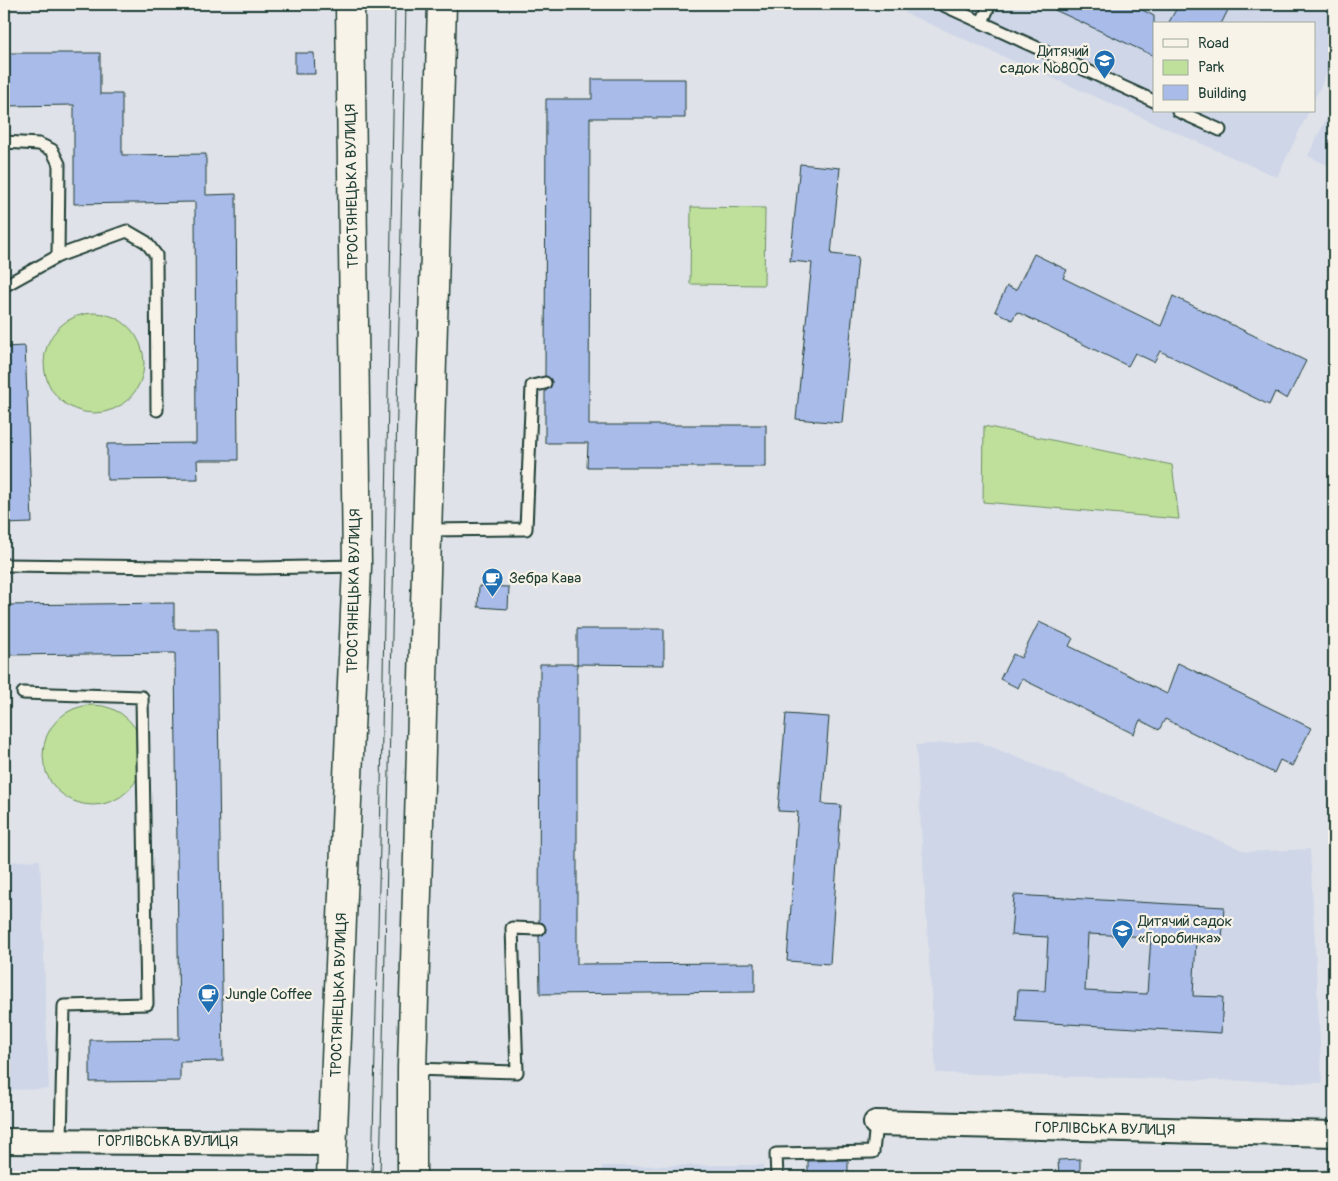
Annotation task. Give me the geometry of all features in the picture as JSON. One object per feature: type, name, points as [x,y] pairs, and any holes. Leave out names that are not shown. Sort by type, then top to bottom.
[{"type":"main road","name":"ТРОСТЯНЕЦЬКА ВУЛИЦЯ","points":[[331,1177],[357,566],[350,4]]},
{"type":"main road","points":[[412,1177],[412,1070],[442,4]]},
{"type":"street","name":"ГОРЛІВСЬКА ВУЛИЦЯ","points":[[876,1123],[1334,1134]]},
{"type":"street","name":"ГОРЛІВСЬКА ВУЛИЦЯ","points":[[4,1141],[332,1143]]},
{"type":"lane","points":[[940,4],[1153,101]]},
{"type":"lane","points":[[982,22],[990,4]]},
{"type":"lane","points":[[1180,112],[1220,130]]},
{"type":"lane","points":[[4,142],[39,144],[52,150],[59,164],[58,256]]},
{"type":"lane","points":[[4,286],[58,256],[127,232],[146,242],[156,255],[157,410]]},
{"type":"lane","points":[[428,530],[526,529],[532,386],[545,383]]},
{"type":"lane","points":[[4,565],[301,568],[357,566]]},
{"type":"lane","points":[[23,693],[142,697],[147,1004],[64,1006],[61,1140]]},
{"type":"lane","points":[[412,1070],[517,1072],[512,928],[539,929]]},
{"type":"lane","points":[[777,1177],[776,1154],[873,1152],[876,1123]]},
{"type":"shaded area","name":"Дитячий садок №800","points":[[908,4],[1334,4],[1334,58],[1316,96],[1316,22],[1153,22],[1153,112],[1309,112],[1277,177],[905,13]]},
{"type":"shaded area","points":[[1334,103],[1334,168],[1308,156]]},
{"type":"shaded area","name":"Дитячий садок «Горобинка»","points":[[977,741],[1247,852],[1310,849],[1322,1083],[936,1073],[916,745]]},
{"type":"shaded area","points":[[40,860],[49,1089],[4,1090],[4,862]]},
{"type":"shaded area","points":[[763,1165],[763,1177],[602,1177],[602,1166]]},
{"type":"green space","points":[[691,207],[765,208],[764,285],[690,284]]},
{"type":"green space","points":[[94,313],[113,317],[129,328],[140,344],[144,363],[140,382],[129,398],[113,409],[94,413],[75,409],[59,398],[48,382],[44,363],[48,344],[59,328],[75,317]]},
{"type":"green space","points":[[984,426],[1172,465],[1179,519],[983,502]]},
{"type":"green space","points":[[93,705],[112,709],[128,720],[139,736],[143,755],[139,774],[128,790],[112,801],[93,805],[74,801],[58,790],[47,774],[43,755],[47,736],[58,720],[74,709]]},
{"type":"building","points":[[1042,4],[1131,4],[1154,16],[1153,56]]},
{"type":"building","points":[[1179,4],[1231,4],[1222,22],[1169,22]]},
{"type":"building","points":[[4,53],[100,53],[100,94],[122,94],[122,155],[206,154],[206,195],[236,194],[238,460],[197,460],[198,479],[107,480],[107,444],[196,443],[195,202],[74,204],[74,105],[4,106]]},
{"type":"building","points":[[295,53],[314,53],[315,74],[295,74]]},
{"type":"building","points":[[592,79],[685,79],[685,118],[590,118],[589,425],[766,425],[766,467],[587,467],[588,443],[545,443],[545,391],[550,388],[552,382],[545,376],[546,99],[592,99]]},
{"type":"building","points":[[800,164],[840,168],[831,254],[858,257],[842,423],[796,419],[812,263],[790,261]]},
{"type":"building","points":[[1034,254],[1067,270],[1063,278],[1161,326],[1173,296],[1306,361],[1287,399],[1275,392],[1269,405],[1160,351],[1154,362],[1135,353],[1128,366],[1017,312],[1012,320],[995,311],[1007,286],[1016,290]]},
{"type":"building","points":[[25,346],[32,523],[4,524],[4,347]]},
{"type":"building","points":[[479,586],[509,587],[508,609],[478,607]]},
{"type":"building","points":[[174,603],[174,629],[217,629],[223,1061],[180,1062],[180,1081],[90,1082],[90,1040],[179,1039],[175,653],[4,655],[4,605]]},
{"type":"building","points":[[1039,622],[1073,638],[1069,646],[1167,694],[1178,663],[1311,728],[1292,766],[1280,760],[1274,773],[1165,719],[1159,730],[1140,720],[1134,734],[1022,679],[1018,688],[1000,679],[1013,654],[1021,658]]},
{"type":"building","points":[[577,629],[664,629],[664,665],[577,664]]},
{"type":"building","points":[[540,664],[577,664],[577,964],[755,963],[755,992],[540,994],[539,936],[545,933],[546,929],[543,923],[539,922]]},
{"type":"building","points":[[786,714],[829,717],[822,804],[841,805],[830,964],[787,961],[798,812],[778,811]]},
{"type":"building","points":[[1014,895],[1224,907],[1222,941],[1196,940],[1193,996],[1223,997],[1221,1033],[1016,1021],[1018,990],[1045,991],[1048,937],[1011,935]],"holes":[[[1088,934],[1151,937],[1147,994],[1085,991]]]},
{"type":"building","points":[[1080,1159],[1080,1177],[1059,1177],[1058,1160]]},
{"type":"building","points":[[848,1160],[848,1177],[808,1177],[808,1161]]},
{"type":"tram line","points":[[372,1177],[395,4]]},
{"type":"tram line","points":[[380,1177],[406,4]]},
{"type":"place","name":"Дитячий садок №800","points":[[1105,79]]},
{"type":"place","name":"Зебра Кава","points":[[493,597]]},
{"type":"place","name":"Дитячий садок «Горобинка»","points":[[1122,949]]},
{"type":"place","name":"Jungle Coffee","points":[[209,1013]]}]
